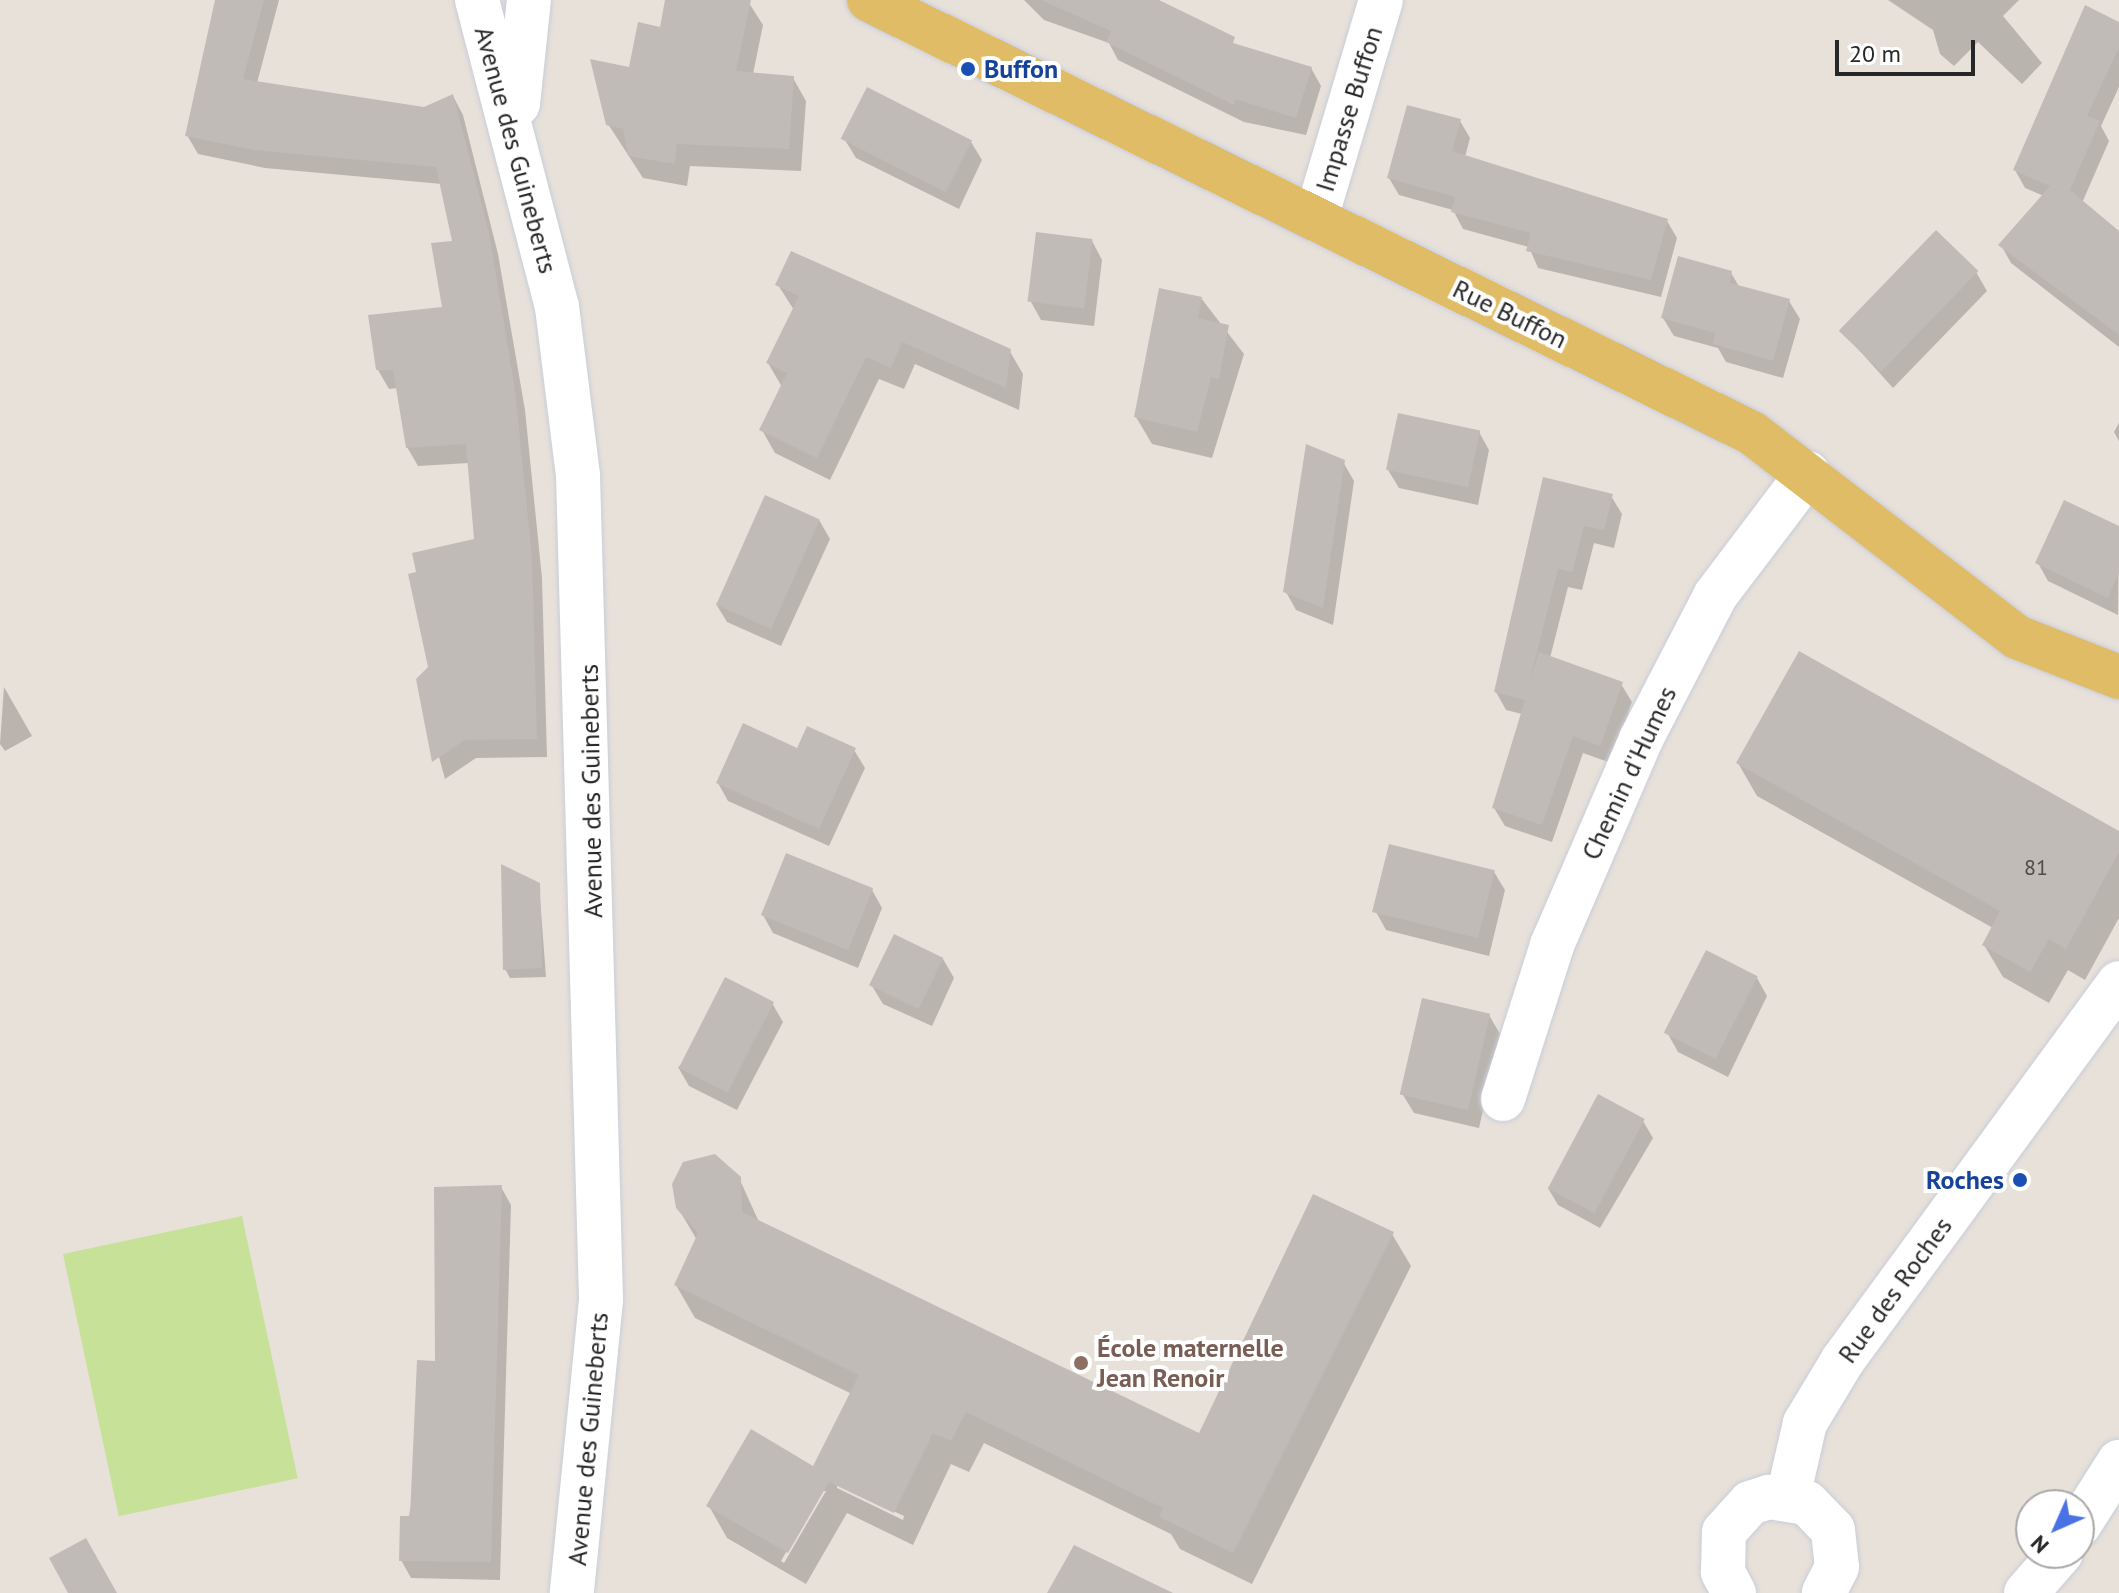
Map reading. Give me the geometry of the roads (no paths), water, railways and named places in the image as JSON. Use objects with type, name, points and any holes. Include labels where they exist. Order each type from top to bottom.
[{"type":"main road","name":"Rue Buffon","points":[[869,0],[1752,433],[1808,473],[2017,637],[2119,677]]},
{"type":"street","name":"Avenue des Guineberts","points":[[477,0],[516,135],[557,307],[578,475],[588,658],[601,1300],[572,1593]]},
{"type":"street","points":[[516,135],[529,0]]},
{"type":"street","name":"Impasse Buffon","points":[[1316,218],[1381,0]]},
{"type":"street","name":"Chemin d'Humes","points":[[1503,1099],[1552,945],[1641,739],[1715,596],[1808,473]]},
{"type":"street","name":"Rue des Roches","points":[[1788,1497],[1805,1423],[1843,1360],[2119,983]]},
{"type":"street","points":[[2095,1500],[2119,1462]]},
{"type":"street","points":[[1731,1592],[1719,1552],[1724,1532],[1750,1503],[1788,1497],[1807,1503],[1833,1530],[1837,1567],[1833,1590]]},
{"type":"street","points":[[2026,1593],[2047,1569]]},
{"type":"place","name":"Buffon","points":[[968,69]]},
{"type":"place","name":"Roches","points":[[2020,1180]]},
{"type":"place","name":"École maternelle Jean Renoir","points":[[1081,1363]]}]
